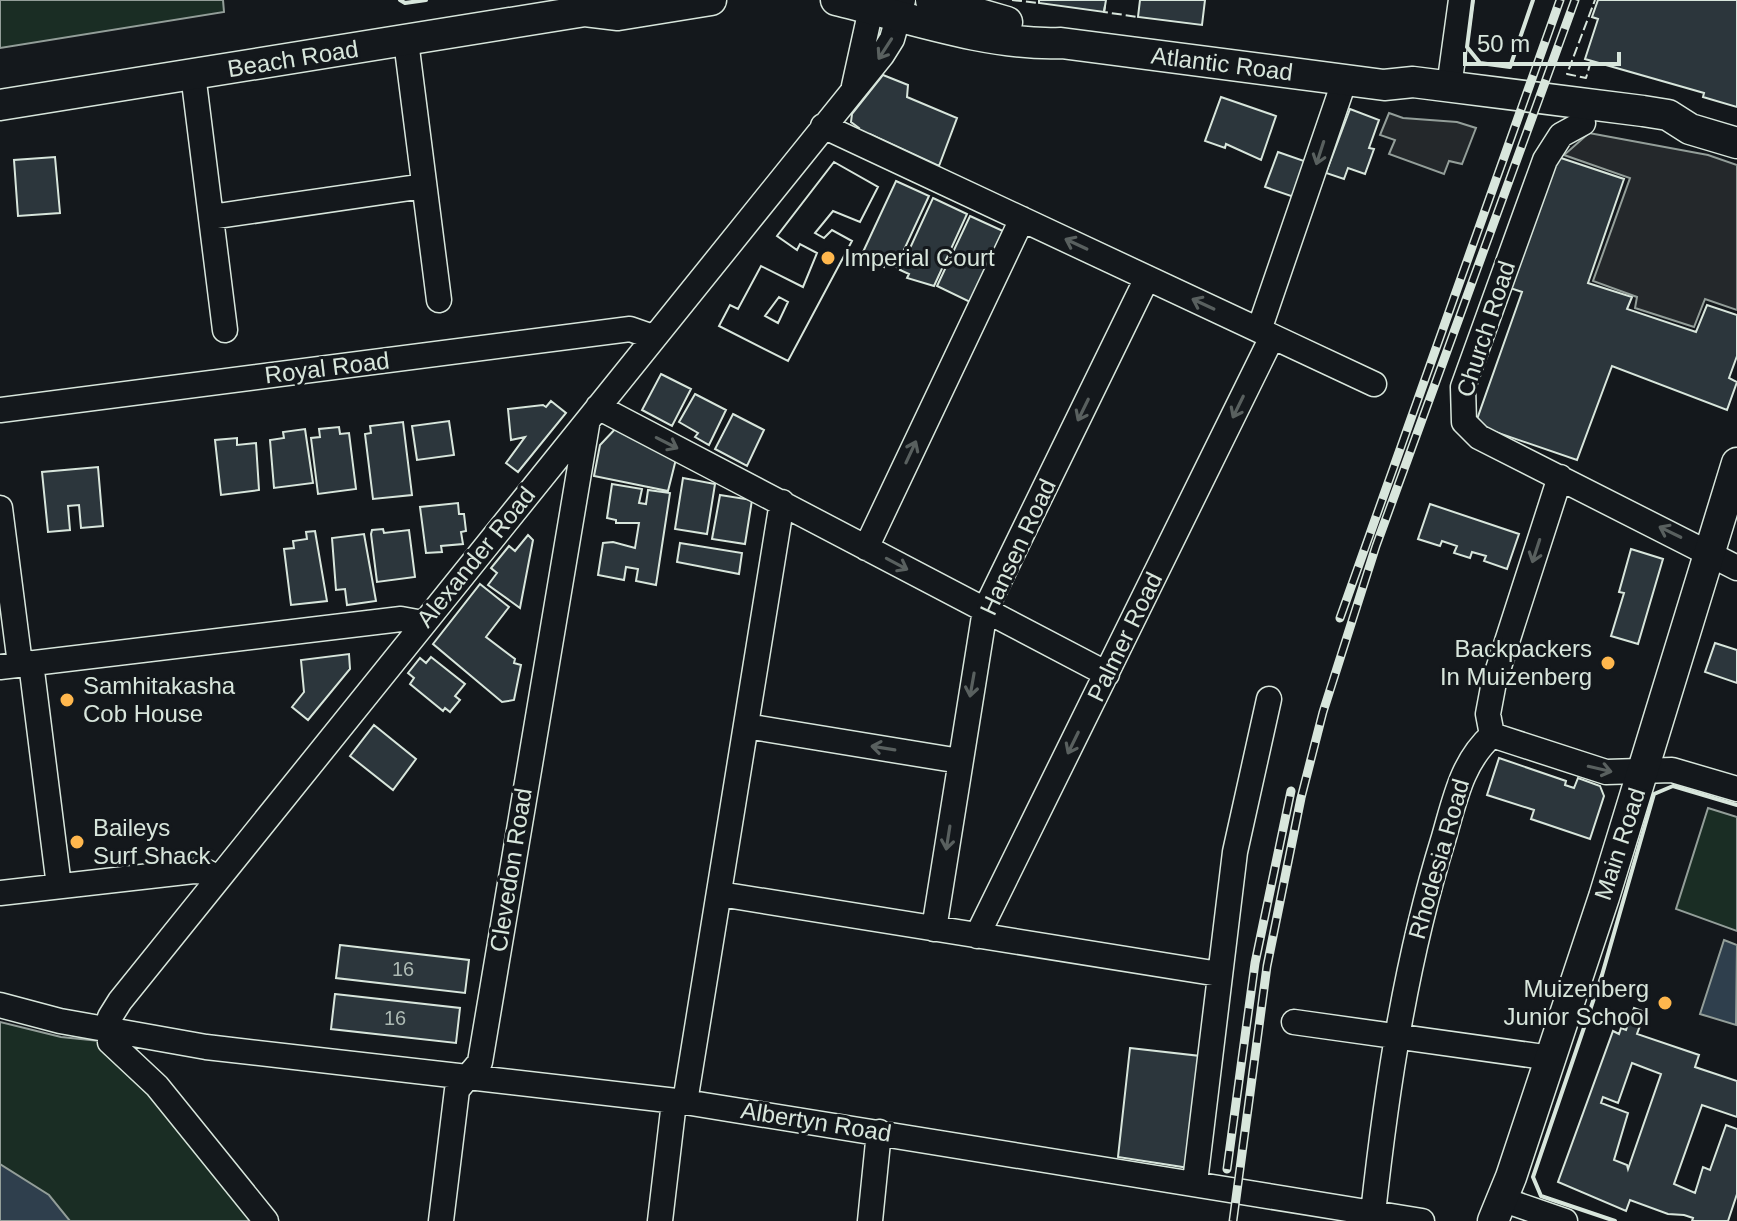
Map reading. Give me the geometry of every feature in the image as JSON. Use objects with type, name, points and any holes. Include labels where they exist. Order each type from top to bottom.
[{"type":"main road","name":"Beach Road","points":[[0,105],[406,41],[596,6],[618,15],[711,0]]},
{"type":"main road","points":[[836,0],[887,6],[956,29],[1041,44],[1061,43]]},
{"type":"main road","points":[[931,0],[1046,33],[1061,43]]},
{"type":"main road","name":"Atlantic Road","points":[[1061,43],[1345,79],[1384,85],[1416,98],[1583,123],[1664,131],[1690,129]]},
{"type":"main road","name":"Atlantic Road","points":[[1384,85],[1413,82],[1656,113],[1668,115],[1690,129],[1737,143]]},
{"type":"main road","name":"Main Road","points":[[1497,1210],[1551,1058],[1643,772],[1737,463]]},
{"type":"street","points":[[1449,87],[1461,0]]},
{"type":"street","name":"Alexander Road","points":[[102,1038],[120,1001],[892,39],[887,6]]},
{"type":"street","points":[[406,41],[439,300]]},
{"type":"street","points":[[193,74],[225,330]]},
{"type":"street","name":"Palmer Road","points":[[977,936],[1107,674],[1265,334],[1345,79]]},
{"type":"street","name":"Church Road","points":[[1583,123],[1561,135],[1545,160],[1461,397],[1464,422],[1474,433],[1737,568]]},
{"type":"street","points":[[823,126],[1374,384]]},
{"type":"street","points":[[211,217],[424,186]]},
{"type":"street","points":[[866,548],[1022,219]]},
{"type":"street","name":"Hansen Road","points":[[934,929],[985,610],[1147,278]]},
{"type":"street","name":"Royal Road","points":[[1,402],[630,329],[653,337]]},
{"type":"street","points":[[593,414],[782,502],[1107,674]]},
{"type":"street","name":"Clevedon Road","points":[[441,1221],[457,1090],[480,1062],[568,501],[593,414]]},
{"type":"street","name":"Clevedon Road","points":[[565,449],[568,501]]},
{"type":"street","points":[[541,477],[568,501]]},
{"type":"street","points":[[1560,477],[1494,682],[1489,702],[1492,735],[1594,769],[1672,770],[1737,789]]},
{"type":"street","points":[[660,1221],[720,894],[782,502]]},
{"type":"street","points":[[0,508],[17,665],[59,886]]},
{"type":"street","points":[[17,665],[401,619],[423,623]]},
{"type":"street","points":[[1195,1182],[1235,852],[1269,699]]},
{"type":"street","points":[[746,726],[960,761]]},
{"type":"street","name":"Rhodesia Road","points":[[1373,1213],[1417,922],[1464,772],[1478,748],[1492,735]]},
{"type":"street","points":[[0,893],[194,871],[219,878]]},
{"type":"street","points":[[720,894],[1219,974]]},
{"type":"street","points":[[0,1005],[102,1038],[157,1086],[266,1221]]},
{"type":"street","points":[[0,1022],[102,1038]]},
{"type":"street","points":[[1294,1022],[1397,1039],[1551,1058]]},
{"type":"street","name":"Albertyn Road","points":[[102,1038],[183,1050],[206,1047],[680,1102],[1195,1182],[1422,1221]]},
{"type":"street","points":[[870,1221],[879,1132]]},
{"type":"street","points":[[1497,1210],[1565,1221]]},
{"type":"green space","points":[[0,0],[223,0],[224,12],[0,48]]},
{"type":"green space","points":[[1708,808],[1737,817],[1737,931],[1676,909]]},
{"type":"green space","points":[[0,1022],[61,1037],[110,1042],[266,1221],[0,1221]]},
{"type":"shaded area","points":[[1389,113],[1403,118],[1457,122],[1476,128],[1462,164],[1449,161],[1444,174],[1389,154],[1395,140],[1380,135]]},
{"type":"shaded area","points":[[1589,133],[1708,155],[1737,165],[1737,310],[1705,299],[1694,327],[1635,308],[1637,297],[1593,281],[1630,178],[1564,155]]},
{"type":"water","points":[[1724,940],[1737,945],[1736,1025],[1700,1014]]},
{"type":"water","points":[[0,1164],[49,1195],[70,1221],[0,1221]]},
{"type":"building","points":[[1039,0],[1106,0],[1104,12],[1039,3]]},
{"type":"building","points":[[1140,0],[1205,0],[1202,25],[1138,17]]},
{"type":"building","points":[[1598,0],[1737,0],[1737,107],[1703,97],[1704,93],[1585,59],[1598,19],[1592,17]]},
{"type":"building","points":[[883,75],[908,85],[907,97],[957,118],[939,166],[870,134],[868,138],[857,132],[859,128],[851,122],[852,114]]},
{"type":"building","points":[[1221,97],[1276,116],[1261,160],[1226,144],[1225,148],[1205,141]]},
{"type":"building","points":[[1350,109],[1379,120],[1369,148],[1374,149],[1365,174],[1348,168],[1344,179],[1326,173]]},
{"type":"building","points":[[1278,152],[1307,162],[1294,197],[1265,187]]},
{"type":"building","points":[[55,157],[60,213],[18,216],[14,160]]},
{"type":"building","points":[[1558,157],[1624,179],[1588,283],[1632,297],[1627,309],[1696,332],[1707,305],[1737,315],[1737,356],[1729,378],[1737,382],[1727,410],[1612,366],[1577,460],[1475,425],[1522,292],[1510,288]]},
{"type":"building","name":"Imperial Court","points":[[834,162],[878,187],[860,222],[833,211],[815,233],[824,238],[832,230],[852,241],[788,361],[719,326],[730,305],[738,309],[761,266],[803,287],[817,253],[800,244],[797,250],[777,236]],"holes":[[[779,297],[788,302],[778,323],[765,316]]]},
{"type":"building","name":"Imperial Court","points":[[834,162],[878,187],[860,222],[833,211],[815,233],[824,238],[832,230],[852,241],[788,361],[719,326],[730,305],[738,309],[761,266],[803,287],[817,253],[800,244],[797,250],[777,236]]},
{"type":"building","points":[[896,181],[929,196],[896,267],[886,263],[884,267],[863,252]]},
{"type":"building","points":[[933,198],[967,214],[934,286],[907,278],[909,274],[900,270]]},
{"type":"building","points":[[970,216],[1003,231],[970,302],[937,286]]},
{"type":"building","points":[[779,297],[788,302],[778,323],[765,316]]},
{"type":"building","points":[[661,374],[691,389],[672,426],[642,410]]},
{"type":"building","points":[[695,394],[726,410],[709,445],[695,437],[698,433],[679,422]]},
{"type":"building","points":[[551,401],[566,413],[518,472],[506,463],[525,437],[511,440],[508,409],[546,407]]},
{"type":"building","points":[[733,414],[764,430],[747,466],[715,449]]},
{"type":"building","points":[[449,421],[454,455],[417,460],[412,426]]},
{"type":"building","points":[[403,422],[412,495],[373,499],[365,434],[371,433],[370,426]]},
{"type":"building","points":[[339,427],[340,434],[349,433],[356,489],[318,494],[311,438],[320,437],[319,429]]},
{"type":"building","points":[[617,427],[676,459],[668,491],[594,476],[600,445]]},
{"type":"building","points":[[305,429],[313,483],[274,488],[270,440],[284,438],[283,432]]},
{"type":"building","points":[[237,438],[237,445],[256,443],[259,490],[221,495],[215,440]]},
{"type":"building","points":[[98,467],[103,526],[81,528],[79,505],[68,506],[70,530],[48,532],[42,472]]},
{"type":"building","points":[[683,478],[715,484],[707,534],[675,529]]},
{"type":"building","points":[[612,484],[642,489],[639,503],[646,504],[648,490],[670,493],[656,585],[636,581],[638,569],[626,567],[624,580],[598,575],[603,543],[613,542],[635,548],[639,523],[616,523],[616,520],[607,518]]},
{"type":"building","points":[[720,495],[752,500],[745,544],[712,539]]},
{"type":"building","points":[[458,503],[459,514],[464,514],[466,531],[461,532],[463,544],[441,546],[442,552],[426,553],[420,507]]},
{"type":"building","points":[[1430,504],[1519,534],[1507,569],[1484,561],[1486,556],[1472,552],[1470,558],[1454,553],[1457,546],[1442,541],[1440,546],[1418,539]]},
{"type":"building","points":[[383,529],[384,533],[409,530],[415,577],[377,582],[371,534],[372,530]]},
{"type":"building","points":[[315,531],[327,601],[291,605],[284,549],[294,548],[293,541],[307,539],[306,532]]},
{"type":"building","points":[[364,534],[376,601],[347,605],[345,589],[336,590],[332,538]]},
{"type":"building","points":[[528,535],[533,540],[520,608],[488,585],[497,573],[491,568],[509,546],[515,551]]},
{"type":"building","points":[[680,543],[742,553],[739,574],[677,562]]},
{"type":"building","points":[[1631,549],[1663,559],[1638,644],[1611,636],[1624,593],[1619,592]]},
{"type":"building","points":[[480,584],[509,607],[486,637],[515,659],[514,663],[521,665],[514,700],[502,702],[433,644]]},
{"type":"building","points":[[1715,643],[1737,650],[1737,683],[1705,672]]},
{"type":"building","points":[[349,654],[350,669],[308,720],[292,707],[304,692],[301,660]]},
{"type":"building","points":[[431,657],[465,684],[455,696],[460,700],[450,712],[445,708],[443,711],[410,684],[414,678],[408,673],[420,658],[426,663]]},
{"type":"building","points":[[374,725],[416,759],[393,790],[350,756]]},
{"type":"building","points":[[1499,758],[1566,781],[1565,785],[1574,788],[1578,778],[1600,786],[1604,796],[1590,839],[1531,819],[1534,810],[1487,795]]},
{"type":"building","points":[[340,945],[469,960],[465,993],[336,978]]},
{"type":"building","points":[[335,994],[460,1008],[456,1043],[331,1029]]},
{"type":"building","points":[[1634,1008],[1645,1012],[1637,1034],[1699,1055],[1695,1067],[1737,1081],[1737,1117],[1702,1105],[1674,1184],[1695,1193],[1703,1167],[1710,1170],[1726,1125],[1737,1129],[1737,1194],[1728,1221],[1692,1221],[1693,1218],[1668,1214],[1630,1200],[1626,1211],[1558,1182],[1613,1031],[1619,1034],[1621,1028],[1626,1030]],"holes":[[[1632,1063],[1661,1074],[1628,1169],[1627,1165],[1614,1160],[1628,1113],[1601,1103],[1603,1097],[1618,1103]]]},
{"type":"building","points":[[1130,1048],[1200,1056],[1189,1168],[1118,1157]]},
{"type":"railway","points":[[1340,618],[1560,0]]},
{"type":"railway","points":[[1233,1221],[1267,966],[1301,798],[1323,712],[1376,546],[1575,0]]},
{"type":"railway","points":[[1227,1169],[1255,963],[1291,791]]},
{"type":"fence","points":[[1012,0],[1039,3]]},
{"type":"fence","points":[[1591,61],[1586,78],[1567,74],[1595,0]]},
{"type":"fence","points":[[1105,6],[1104,12],[1138,17]]},
{"type":"wall","points":[[400,0],[405,3],[426,0]]},
{"type":"wall","points":[[1473,0],[1467,47],[1480,63],[1510,67],[1533,0]]},
{"type":"wall","points":[[1615,1221],[1541,1196],[1533,1177],[1602,975],[1654,794],[1673,786],[1737,805]]},
{"type":"place","name":"Imperial Court","points":[[828,258]]},
{"type":"place","name":"Backpackers In Muizenberg","points":[[1608,663]]},
{"type":"place","name":"Samhitakasha Cob House","points":[[67,700]]},
{"type":"place","name":"Baileys Surf Shack","points":[[77,842]]},
{"type":"place","name":"Muizenberg Junior School","points":[[1665,1003]]}]
